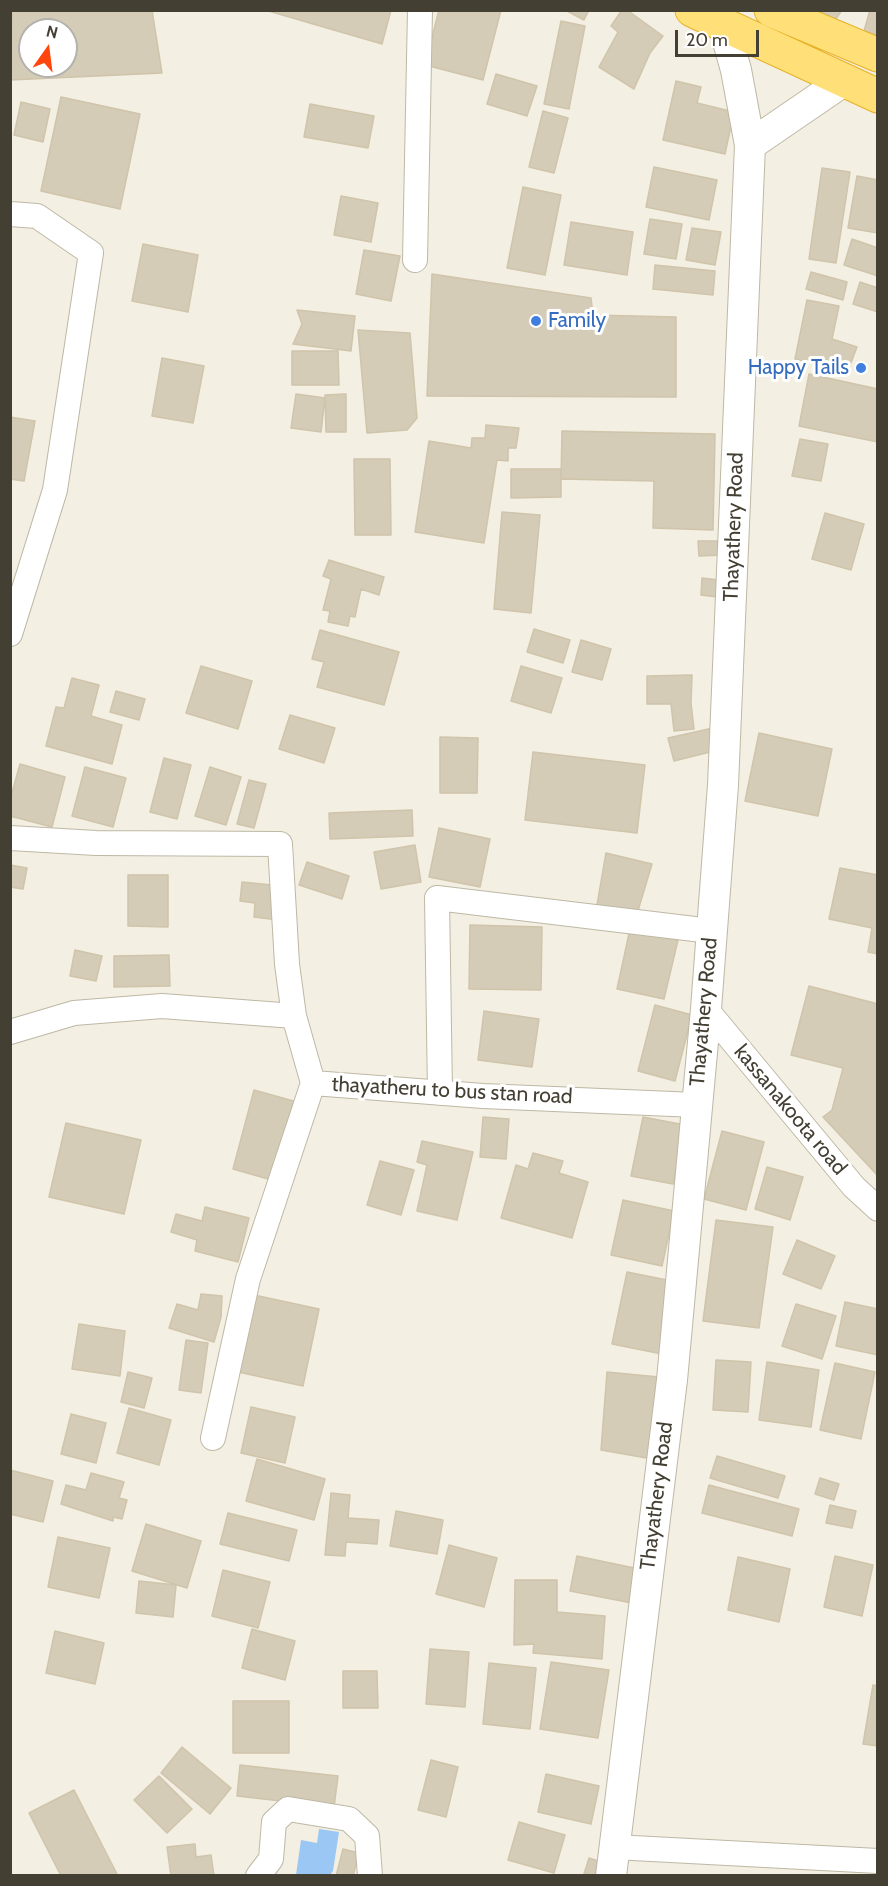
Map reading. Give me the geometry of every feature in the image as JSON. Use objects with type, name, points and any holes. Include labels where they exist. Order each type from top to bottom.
[{"type":"highway","points":[[692,10],[723,27],[842,82],[878,96]]},
{"type":"highway","points":[[771,10],[870,53],[842,82]]},
{"type":"street","points":[[415,260],[420,10]]},
{"type":"street","name":"Thayathery Road","points":[[612,1861],[672,1380],[706,1009],[723,784],[750,145],[736,70],[723,27]]},
{"type":"street","points":[[750,145],[842,82]]},
{"type":"street","points":[[10,214],[37,216],[91,253],[55,490],[10,634]]},
{"type":"street","name":"thayatheru to bus stan road","points":[[10,838],[96,843],[280,844],[287,964],[294,1016],[313,1083],[440,1093],[696,1105]]},
{"type":"street","points":[[440,1093],[437,898],[711,931]]},
{"type":"street","points":[[10,1032],[74,1013],[162,1006],[294,1016]]},
{"type":"street","name":"kassanakoota road","points":[[706,1009],[854,1187],[878,1209]]},
{"type":"street","points":[[213,1438],[248,1279],[313,1083]]},
{"type":"street","points":[[258,1875],[271,1859],[274,1822],[288,1809],[349,1819],[367,1836],[370,1875]]},
{"type":"street","points":[[612,1861],[878,1861]]},
{"type":"water","points":[[319,1829],[339,1832],[333,1871],[330,1875],[296,1875],[301,1840],[317,1843]]},
{"type":"building","points":[[12,10],[152,10],[162,73],[78,77],[78,18],[18,18],[18,78],[53,78],[10,80]]},
{"type":"building","points":[[265,10],[391,10],[382,44]]},
{"type":"building","points":[[439,10],[501,10],[483,80],[425,65]]},
{"type":"building","points":[[565,10],[589,10],[584,20]]},
{"type":"building","points":[[622,10],[627,10],[663,36],[650,53],[634,89],[599,67],[618,32],[611,26]]},
{"type":"building","points":[[817,10],[842,10],[834,22]]},
{"type":"building","points":[[870,10],[878,10],[878,35],[864,31]]},
{"type":"building","points":[[561,21],[585,26],[569,109],[544,104]]},
{"type":"building","points":[[496,74],[537,86],[527,116],[487,104]]},
{"type":"building","points":[[676,81],[701,87],[697,103],[734,112],[725,154],[663,140]]},
{"type":"building","points":[[61,97],[140,114],[120,209],[41,191]]},
{"type":"building","points":[[21,102],[50,109],[43,142],[14,135]]},
{"type":"building","points":[[310,104],[374,116],[368,148],[304,137]]},
{"type":"building","points":[[543,111],[568,118],[554,173],[529,167]]},
{"type":"building","points":[[654,167],[717,180],[709,220],[646,207]]},
{"type":"building","points":[[822,168],[850,172],[836,263],[809,259]]},
{"type":"building","points":[[857,176],[878,180],[878,233],[848,228]]},
{"type":"building","points":[[523,187],[561,195],[545,275],[507,268]]},
{"type":"building","points":[[341,196],[378,203],[371,242],[334,235]]},
{"type":"building","points":[[650,219],[682,224],[676,259],[644,254]]},
{"type":"building","points":[[571,222],[633,232],[627,275],[564,265]]},
{"type":"building","points":[[692,228],[721,232],[715,265],[686,260]]},
{"type":"building","points":[[852,239],[878,248],[878,276],[844,265]]},
{"type":"building","points":[[143,244],[198,255],[188,312],[132,301]]},
{"type":"building","points":[[364,250],[400,256],[391,301],[356,294]]},
{"type":"building","points":[[655,265],[715,271],[713,295],[653,289]]},
{"type":"building","points":[[811,272],[847,282],[843,300],[806,289]]},
{"type":"building","points":[[432,274],[591,298],[593,315],[676,317],[676,397],[427,396]]},
{"type":"building","points":[[860,282],[878,288],[878,312],[853,304]]},
{"type":"building","points":[[807,300],[839,306],[832,339],[857,347],[847,373],[795,359]]},
{"type":"building","points":[[297,310],[355,316],[351,351],[293,344],[302,324]]},
{"type":"building","points":[[358,330],[410,333],[417,418],[407,430],[367,433]]},
{"type":"building","points":[[292,351],[338,351],[339,385],[292,385]]},
{"type":"building","points":[[162,358],[204,366],[193,423],[152,416]]},
{"type":"building","points":[[809,374],[878,389],[878,442],[799,426]]},
{"type":"building","points":[[296,394],[325,398],[321,432],[291,428]]},
{"type":"building","points":[[346,394],[346,432],[326,432],[325,395]]},
{"type":"building","points":[[10,417],[35,421],[24,481],[10,479]]},
{"type":"building","points":[[486,425],[519,428],[516,448],[508,448],[508,461],[497,460],[484,543],[415,532],[429,441],[471,448],[472,438],[485,438]]},
{"type":"building","points":[[562,431],[715,434],[713,530],[653,528],[654,481],[561,479]]},
{"type":"building","points":[[800,439],[828,444],[821,481],[792,476]]},
{"type":"building","points":[[354,459],[390,459],[391,535],[355,535]]},
{"type":"building","points":[[511,469],[561,469],[561,497],[511,498]]},
{"type":"building","points":[[502,512],[540,515],[531,613],[494,609]]},
{"type":"building","points":[[825,513],[864,524],[851,570],[812,559]]},
{"type":"building","points":[[698,541],[723,541],[724,555],[699,556]]},
{"type":"building","points":[[329,560],[384,577],[379,595],[361,589],[355,617],[350,616],[348,626],[328,622],[330,611],[323,610],[331,579],[323,576]]},
{"type":"building","points":[[702,578],[719,580],[717,597],[701,595]]},
{"type":"building","points":[[534,629],[570,640],[563,663],[527,652]]},
{"type":"building","points":[[320,630],[399,652],[384,705],[317,687],[324,662],[312,659]]},
{"type":"building","points":[[581,640],[611,649],[602,680],[572,672]]},
{"type":"building","points":[[201,666],[252,681],[238,729],[186,713]]},
{"type":"building","points":[[521,666],[562,678],[551,713],[511,701]]},
{"type":"building","points":[[692,675],[691,703],[694,729],[674,731],[671,704],[647,704],[647,676]]},
{"type":"building","points":[[72,678],[99,685],[91,716],[122,725],[112,764],[46,746],[56,707],[64,708]]},
{"type":"building","points":[[116,691],[145,699],[139,720],[110,712]]},
{"type":"building","points":[[290,715],[335,728],[324,763],[279,749]]},
{"type":"building","points":[[713,728],[718,750],[674,761],[668,738]]},
{"type":"building","points":[[759,733],[832,749],[818,816],[745,801]]},
{"type":"building","points":[[440,737],[478,738],[477,793],[440,793]]},
{"type":"building","points":[[533,752],[645,765],[637,833],[525,820]]},
{"type":"building","points":[[164,758],[191,765],[177,819],[150,812]]},
{"type":"building","points":[[20,764],[65,777],[52,827],[10,816],[10,800]]},
{"type":"building","points":[[85,767],[126,778],[113,827],[72,816]]},
{"type":"building","points":[[210,767],[241,777],[226,825],[195,816]]},
{"type":"building","points":[[249,780],[266,784],[254,828],[237,824]]},
{"type":"building","points":[[412,810],[413,836],[330,839],[329,813]]},
{"type":"building","points":[[439,828],[490,839],[480,887],[429,877]]},
{"type":"building","points":[[415,845],[421,882],[381,889],[374,852]]},
{"type":"building","points":[[606,853],[652,864],[637,914],[597,905]]},
{"type":"building","points":[[307,862],[349,876],[342,899],[299,885]]},
{"type":"building","points":[[10,865],[27,868],[23,889],[10,887]]},
{"type":"building","points":[[840,868],[878,875],[878,954],[868,952],[872,928],[829,919]]},
{"type":"building","points":[[128,875],[168,875],[168,927],[128,926]]},
{"type":"building","points":[[242,882],[282,886],[278,920],[254,917],[255,903],[240,901]]},
{"type":"building","points":[[470,925],[542,927],[541,990],[469,989]]},
{"type":"building","points":[[630,929],[678,940],[664,999],[617,989]]},
{"type":"building","points":[[75,950],[102,956],[96,981],[70,976]]},
{"type":"building","points":[[169,955],[170,986],[114,987],[114,956]]},
{"type":"building","points":[[809,986],[878,1004],[878,1176],[823,1117],[832,1110],[843,1068],[791,1055]]},
{"type":"building","points":[[655,1005],[692,1015],[675,1081],[638,1071]]},
{"type":"building","points":[[484,1011],[539,1019],[532,1067],[478,1060]]},
{"type":"building","points":[[254,1090],[297,1102],[275,1181],[233,1169]]},
{"type":"building","points":[[483,1117],[509,1119],[506,1159],[480,1157]]},
{"type":"building","points":[[643,1117],[685,1125],[673,1184],[631,1176]]},
{"type":"building","points":[[66,1123],[141,1140],[124,1214],[49,1197]]},
{"type":"building","points":[[722,1131],[764,1142],[746,1210],[704,1199]]},
{"type":"building","points":[[422,1141],[473,1152],[457,1220],[417,1211],[427,1165],[417,1162]]},
{"type":"building","points":[[533,1153],[563,1161],[559,1173],[588,1182],[572,1238],[501,1218],[516,1165],[528,1169]]},
{"type":"building","points":[[380,1161],[414,1170],[401,1215],[367,1205]]},
{"type":"building","points":[[767,1167],[803,1177],[790,1220],[755,1209]]},
{"type":"building","points":[[623,1200],[674,1211],[662,1266],[611,1255]]},
{"type":"building","points":[[205,1207],[249,1218],[238,1262],[195,1251],[197,1240],[171,1232],[176,1214],[202,1221]]},
{"type":"building","points":[[716,1220],[773,1227],[759,1328],[703,1321]]},
{"type":"building","points":[[797,1240],[835,1256],[821,1289],[783,1274]]},
{"type":"building","points":[[627,1272],[677,1282],[662,1354],[612,1344]]},
{"type":"building","points":[[201,1294],[222,1296],[221,1317],[214,1342],[169,1328],[177,1304],[198,1310]]},
{"type":"building","points":[[254,1295],[319,1309],[303,1386],[238,1372]]},
{"type":"building","points":[[845,1302],[878,1309],[878,1355],[836,1346]]},
{"type":"building","points":[[796,1304],[836,1316],[822,1359],[782,1346]]},
{"type":"building","points":[[79,1324],[125,1331],[120,1376],[72,1369]]},
{"type":"building","points":[[186,1340],[208,1343],[201,1393],[179,1390]]},
{"type":"building","points":[[716,1360],[751,1362],[748,1412],[713,1410]]},
{"type":"building","points":[[767,1362],[819,1370],[811,1427],[759,1420]]},
{"type":"building","points":[[835,1363],[875,1372],[861,1439],[820,1430]]},
{"type":"building","points":[[128,1372],[152,1378],[144,1408],[121,1402]]},
{"type":"building","points":[[607,1372],[669,1378],[658,1460],[601,1450]]},
{"type":"building","points":[[251,1407],[295,1417],[285,1463],[241,1453]]},
{"type":"building","points":[[129,1408],[171,1420],[159,1465],[117,1453]]},
{"type":"building","points":[[71,1414],[106,1423],[96,1463],[61,1454]]},
{"type":"building","points":[[717,1456],[785,1476],[778,1498],[710,1478]]},
{"type":"building","points":[[257,1459],[325,1479],[314,1520],[246,1501]]},
{"type":"building","points":[[10,1470],[53,1481],[43,1522],[10,1514]]},
{"type":"building","points":[[91,1473],[124,1482],[119,1498],[127,1500],[122,1519],[113,1517],[113,1521],[61,1504],[66,1485],[86,1490]]},
{"type":"building","points":[[820,1478],[839,1484],[834,1500],[815,1494]]},
{"type":"building","points":[[709,1485],[799,1509],[792,1536],[702,1513]]},
{"type":"building","points":[[331,1493],[350,1495],[348,1518],[379,1520],[377,1544],[346,1542],[345,1556],[325,1555]]},
{"type":"building","points":[[830,1505],[856,1511],[852,1528],[826,1523]]},
{"type":"building","points":[[396,1511],[443,1520],[437,1554],[390,1546]]},
{"type":"building","points":[[228,1513],[297,1530],[289,1561],[220,1544]]},
{"type":"building","points":[[146,1524],[201,1541],[187,1588],[132,1571]]},
{"type":"building","points":[[58,1537],[110,1548],[99,1598],[48,1587]]},
{"type":"building","points":[[449,1545],[497,1558],[484,1607],[436,1594]]},
{"type":"building","points":[[577,1556],[639,1569],[632,1603],[570,1591]]},
{"type":"building","points":[[835,1556],[873,1565],[862,1616],[824,1607]]},
{"type":"building","points":[[738,1557],[790,1569],[779,1622],[728,1610]]},
{"type":"building","points":[[223,1570],[270,1582],[258,1628],[212,1616]]},
{"type":"building","points":[[515,1580],[557,1580],[557,1612],[605,1616],[602,1659],[533,1653],[534,1644],[514,1645]]},
{"type":"building","points":[[139,1581],[176,1585],[173,1617],[136,1613]]},
{"type":"building","points":[[252,1629],[295,1641],[285,1680],[242,1668]]},
{"type":"building","points":[[55,1631],[104,1643],[95,1684],[46,1673]]},
{"type":"building","points":[[430,1649],[469,1652],[465,1707],[426,1704]]},
{"type":"building","points":[[551,1662],[609,1670],[598,1738],[540,1729]]},
{"type":"building","points":[[489,1663],[536,1668],[530,1729],[483,1724]]},
{"type":"building","points":[[343,1671],[377,1671],[378,1708],[343,1708]]},
{"type":"building","points":[[873,1685],[878,1686],[878,1746],[863,1744]]},
{"type":"building","points":[[233,1701],[289,1701],[289,1753],[233,1753]]},
{"type":"building","points":[[182,1747],[231,1788],[210,1814],[161,1773]]},
{"type":"building","points":[[431,1760],[458,1767],[446,1817],[418,1810]]},
{"type":"building","points":[[240,1765],[338,1776],[334,1807],[237,1796]]},
{"type":"building","points":[[546,1774],[599,1786],[591,1824],[538,1812]]},
{"type":"building","points":[[159,1776],[192,1809],[167,1833],[134,1800]]},
{"type":"building","points":[[74,1790],[118,1876],[61,1876],[29,1813]]},
{"type":"building","points":[[519,1822],[565,1835],[554,1873],[508,1860]]},
{"type":"building","points":[[195,1844],[196,1857],[211,1855],[214,1876],[171,1876],[167,1847]]},
{"type":"building","points":[[343,1849],[359,1853],[353,1876],[336,1876]]},
{"type":"building","points":[[589,1858],[607,1864],[603,1876],[584,1874]]},
{"type":"place","name":"Family","points":[[536,321]]},
{"type":"place","name":"Happy Tails","points":[[861,368]]}]
